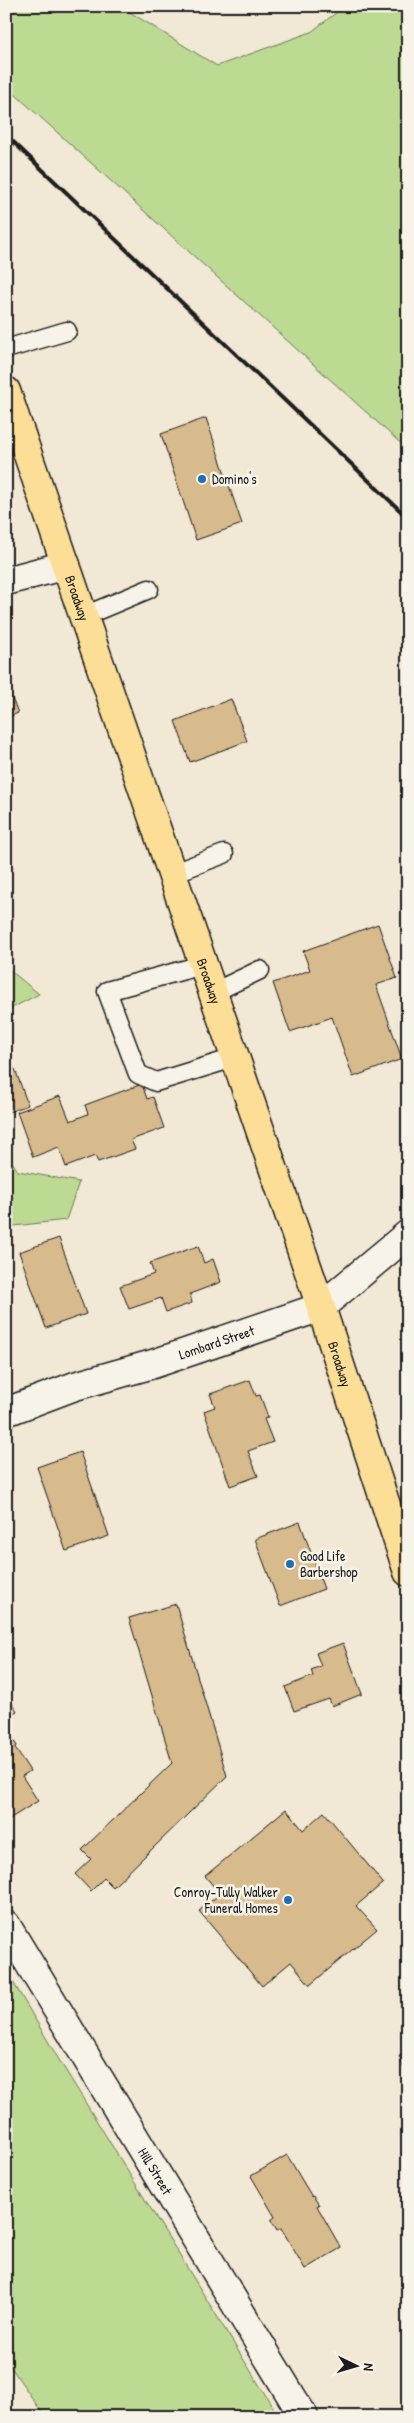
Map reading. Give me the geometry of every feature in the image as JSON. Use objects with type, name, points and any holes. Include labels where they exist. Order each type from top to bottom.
[{"type":"main road","name":"Broadway","points":[[6,391],[321,1307],[408,1572]]},
{"type":"street","points":[[6,581],[66,565]]},
{"type":"street","name":"Lombard Street","points":[[6,1412],[75,1386],[153,1364],[321,1307],[408,1234]]},
{"type":"street","name":"Hill Street","points":[[6,1924],[304,2417]]},
{"type":"lane","points":[[6,349],[67,331]]},
{"type":"lane","points":[[84,616],[149,589]]},
{"type":"lane","points":[[171,874],[224,854]]},
{"type":"lane","points":[[202,964],[107,991],[138,1074],[156,1082],[234,1058]]},
{"type":"lane","points":[[212,993],[260,970]]},
{"type":"green space","points":[[6,6],[120,6],[217,66],[311,32],[345,6],[408,6],[408,450],[6,86]]},
{"type":"green space","points":[[6,967],[39,994],[6,1011]]},
{"type":"green space","points":[[6,1153],[18,1171],[79,1182],[66,1220],[14,1226],[6,1232]]},
{"type":"green space","points":[[6,1970],[279,2417],[45,2417],[6,2360]]},
{"type":"building","name":"Domino's","points":[[206,418],[242,524],[196,540],[161,434]]},
{"type":"building","points":[[6,684],[18,713],[6,718]]},
{"type":"building","points":[[231,699],[247,741],[190,762],[175,721]]},
{"type":"building","points":[[378,924],[397,978],[376,985],[402,1059],[353,1077],[332,1017],[290,1032],[273,983],[310,970],[303,951]]},
{"type":"building","points":[[15,1069],[28,1105],[6,1113],[6,1072]]},
{"type":"building","points":[[142,1084],[147,1099],[153,1097],[164,1128],[131,1140],[135,1149],[98,1162],[95,1156],[66,1167],[59,1147],[33,1157],[17,1112],[60,1096],[70,1121],[88,1114],[85,1105]]},
{"type":"building","points":[[59,1238],[86,1314],[46,1328],[19,1252]]},
{"type":"building","points":[[198,1246],[204,1263],[213,1259],[221,1282],[190,1294],[192,1303],[166,1312],[161,1298],[129,1309],[120,1286],[154,1274],[150,1263]]},
{"type":"building","points":[[250,1380],[256,1396],[260,1395],[268,1417],[264,1419],[273,1442],[248,1451],[258,1476],[230,1486],[204,1411],[215,1407],[210,1394]]},
{"type":"building","points":[[80,1452],[109,1536],[66,1551],[37,1467]]},
{"type":"building","name":"Good Life Barbershop","points":[[300,1522],[324,1589],[280,1606],[255,1539]]},
{"type":"building","points":[[176,1604],[227,1776],[113,1887],[104,1878],[91,1891],[75,1874],[91,1859],[82,1850],[172,1763],[129,1618]]},
{"type":"building","points":[[343,1643],[362,1694],[332,1706],[329,1699],[294,1711],[285,1687],[313,1676],[311,1670],[321,1666],[316,1653]]},
{"type":"building","points":[[6,1694],[17,1711],[6,1717]]},
{"type":"building","points":[[6,1729],[17,1746],[15,1748],[30,1771],[22,1776],[38,1801],[6,1821]]},
{"type":"building","name":"Conroy-Tully Walker Funeral Homes","points":[[286,1809],[303,1830],[324,1812],[383,1883],[356,1906],[377,1929],[310,1985],[291,1962],[262,1986],[199,1911],[220,1894],[205,1876]]},
{"type":"building","points":[[408,2053],[408,2080],[399,2056]]},
{"type":"building","points":[[287,2155],[312,2197],[319,2205],[317,2206],[341,2248],[305,2269],[281,2228],[277,2230],[271,2220],[275,2217],[251,2176]]},
{"type":"railway","points":[[6,135],[408,518]]},
{"type":"place","name":"Domino's","points":[[202,479]]},
{"type":"place","name":"Good Life Barbershop","points":[[290,1564]]},
{"type":"place","name":"Conroy-Tully Walker Funeral Homes","points":[[288,1900]]}]
